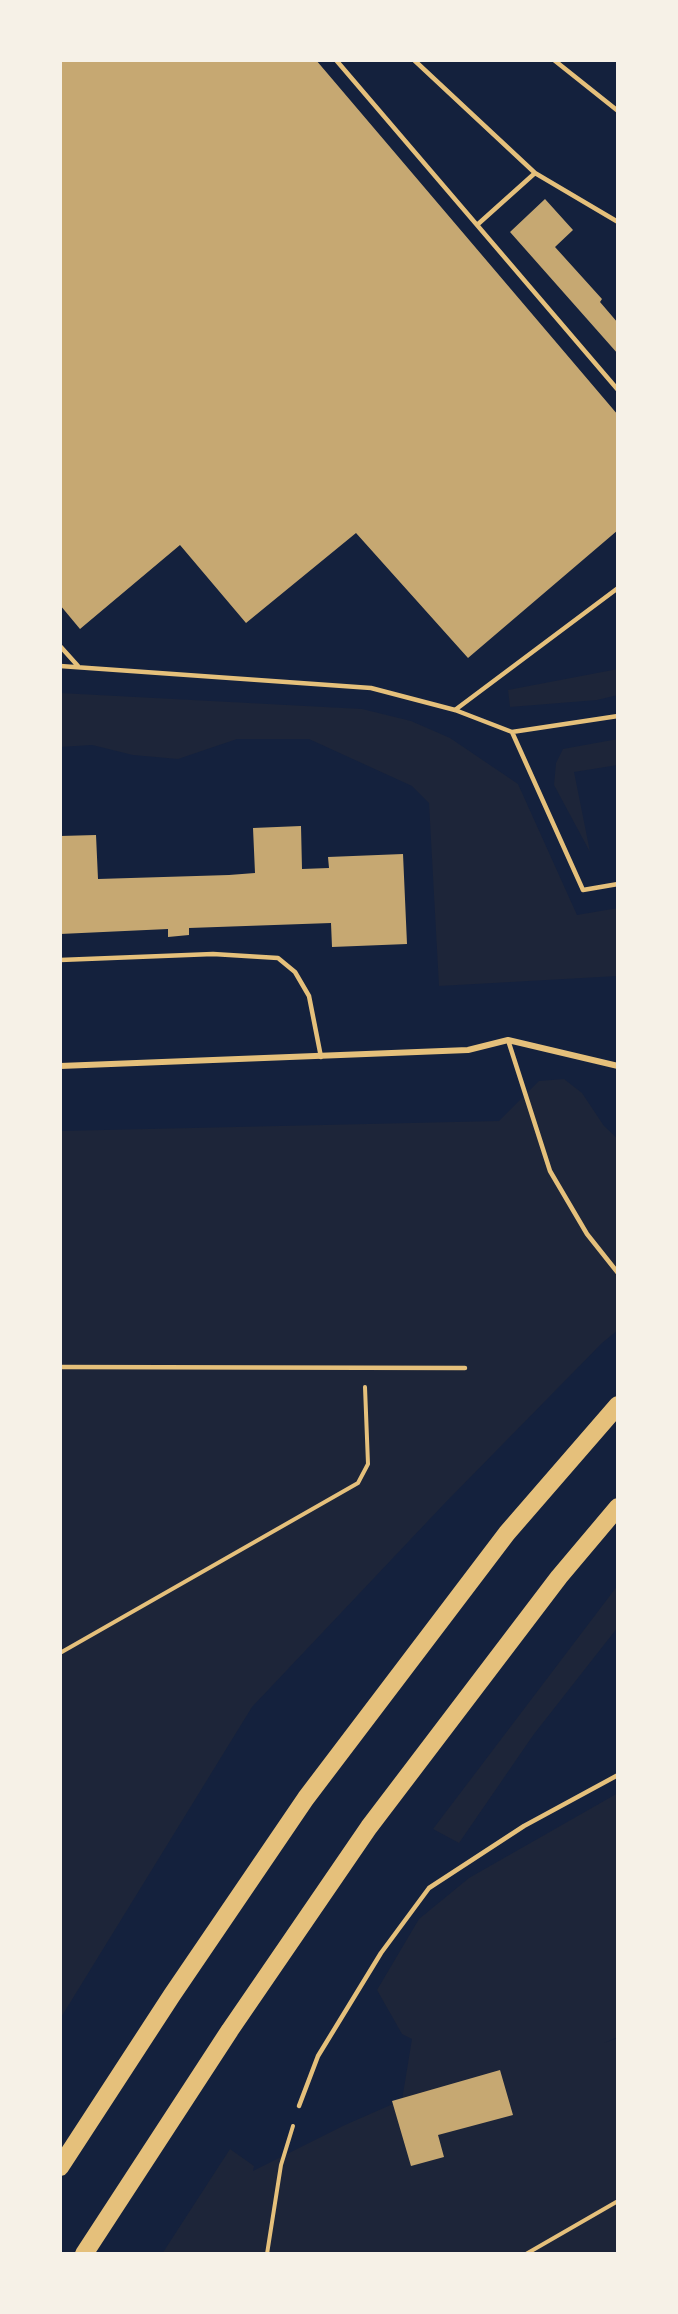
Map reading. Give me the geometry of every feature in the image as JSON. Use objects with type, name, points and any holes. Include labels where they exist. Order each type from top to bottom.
[{"type":"highway","points":[[60,2167],[172,1995],[306,1798],[507,1533],[618,1405]]},
{"type":"highway","points":[[84,2254],[231,2030],[369,1827],[559,1577],[618,1507]]},
{"type":"street","points":[[60,1066],[468,1050],[508,1040],[618,1066]]},
{"type":"lane","points":[[336,60],[618,390]]},
{"type":"lane","points":[[414,60],[535,172],[618,222]]},
{"type":"lane","points":[[554,60],[618,111]]},
{"type":"lane","points":[[477,225],[535,172]]},
{"type":"lane","points":[[455,710],[618,588]]},
{"type":"lane","points":[[60,646],[78,667]]},
{"type":"lane","points":[[60,666],[371,688],[455,710],[512,732],[618,716]]},
{"type":"lane","points":[[512,732],[583,890],[618,884]]},
{"type":"lane","points":[[60,960],[213,954],[278,958],[295,972],[309,996],[321,1057]]},
{"type":"lane","points":[[508,1040],[550,1171],[587,1234],[618,1273]]},
{"type":"lane","points":[[60,1367],[465,1368]]},
{"type":"lane","points":[[299,2106],[318,2056],[381,1953],[429,1888],[524,1826],[618,1774]]},
{"type":"path","points":[[60,1653],[358,1483],[368,1464],[364,1369]]},
{"type":"path","points":[[267,2254],[281,2165],[299,2106]]},
{"type":"path","points":[[526,2254],[618,2201]]},
{"type":"shaded area","points":[[618,669],[618,695],[597,700],[510,707],[508,690]]},
{"type":"shaded area","points":[[60,693],[362,709],[411,721],[450,738],[518,784],[577,915],[618,908],[618,976],[439,986],[429,803],[412,786],[309,739],[237,739],[178,759],[133,755],[92,745],[60,747]]},
{"type":"shaded area","points":[[618,739],[618,765],[574,772],[590,852],[554,785],[556,763],[563,749]]},
{"type":"shaded area","points":[[564,1079],[582,1093],[604,1126],[618,1139],[618,1330],[602,1343],[444,1504],[252,1707],[60,2019],[60,1131],[499,1121],[539,1081]]},
{"type":"shaded area","points":[[618,1585],[618,1627],[534,1734],[459,1843],[433,1829]]},
{"type":"shaded area","points":[[618,1793],[618,2037],[604,2043],[618,2038],[618,2254],[162,2254],[230,2149],[254,2166],[253,2171],[345,2125],[402,2100],[412,2039],[402,2034],[377,1990],[419,1919],[469,1878]]},
{"type":"building","points":[[60,60],[316,60],[618,415],[618,530],[468,658],[356,533],[246,623],[180,545],[80,629],[60,605]]},
{"type":"building","points":[[545,199],[573,230],[555,247],[602,299],[600,302],[618,323],[618,354],[510,232]]},
{"type":"building","points":[[301,826],[302,869],[329,868],[328,857],[403,854],[407,944],[332,947],[331,923],[189,928],[189,935],[168,937],[168,929],[60,934],[60,836],[96,835],[98,879],[229,875],[255,873],[253,828]]},
{"type":"building","points":[[500,2070],[513,2115],[438,2135],[444,2157],[411,2166],[392,2101]]}]
